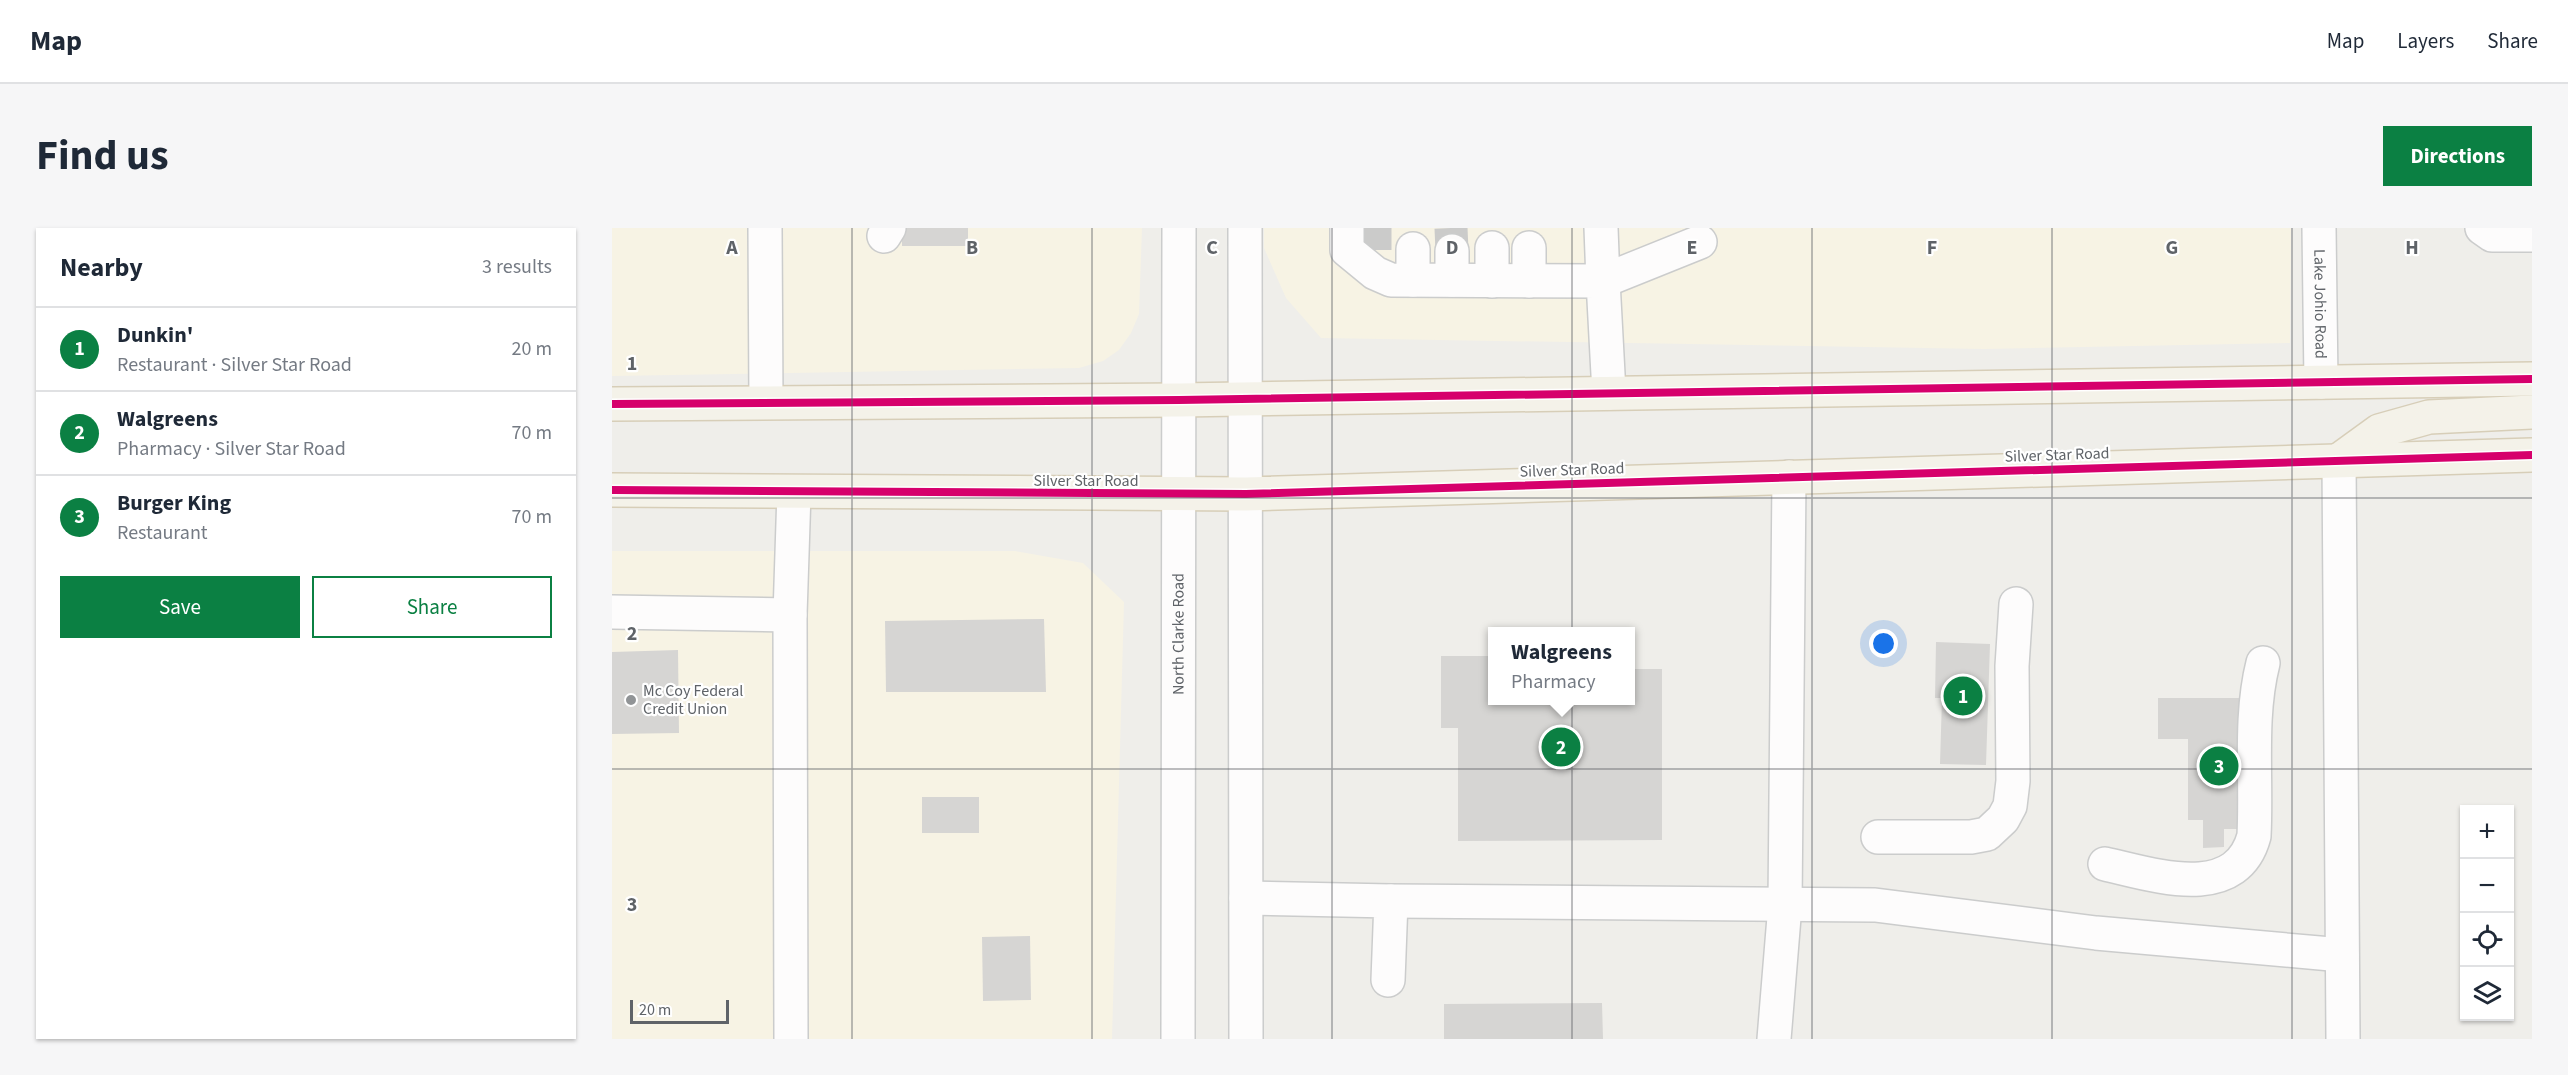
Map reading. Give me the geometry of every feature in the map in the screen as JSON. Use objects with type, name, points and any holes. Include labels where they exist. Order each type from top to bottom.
[{"type":"main road","points":[[612,404],[1179,400],[2532,380]]},
{"type":"main road","points":[[2339,460],[2379,431],[2429,417],[2532,412]]},
{"type":"main road","name":"Silver Star Road","points":[[612,490],[1246,494],[2532,455]]},
{"type":"street","points":[[765,228],[766,402]]},
{"type":"street","name":"North Clarke Road","points":[[1178,1039],[1179,228]]},
{"type":"street","points":[[1245,228],[1246,1039]]},
{"type":"street","points":[[1347,228],[1347,250],[1375,261],[1391,280],[1413,265],[1452,265],[1492,281],[1603,281],[1700,242]]},
{"type":"street","points":[[1602,228],[1609,393]]},
{"type":"street","name":"Lake Johio Road","points":[[2319,228],[2321,382]]},
{"type":"street","points":[[2482,228],[2492,235],[2532,235]]},
{"type":"street","points":[[1491,248],[1492,281]]},
{"type":"street","points":[[1529,248],[1529,281]]},
{"type":"street","points":[[2339,460],[2343,1039]]},
{"type":"street","points":[[1774,1039],[1785,905],[1789,477]]},
{"type":"street","points":[[791,1039],[790,615],[794,492]]},
{"type":"street","points":[[1878,837],[1971,837],[1987,834],[2003,819],[2010,806],[2013,781],[2012,666],[2016,604]]},
{"type":"street","points":[[612,612],[790,615]]},
{"type":"street","points":[[2105,864],[2163,876],[2211,879],[2227,874],[2246,856],[2254,836],[2256,705],[2258,682],[2263,663]]},
{"type":"street","points":[[1246,898],[1875,905],[2096,933],[2342,955]]},
{"type":"street","points":[[1388,980],[1391,900]]},
{"type":"shaded area","points":[[612,228],[1142,228],[1139,314],[1131,333],[1119,350],[1103,361],[1079,368],[612,376]]},
{"type":"shaded area","points":[[1264,228],[2291,228],[2290,343],[1984,349],[1321,338],[1286,298],[1264,248]]},
{"type":"shaded area","points":[[612,551],[1015,551],[1083,563],[1124,602],[1112,1039],[612,1039]]},
{"type":"building","points":[[902,228],[968,228],[968,246],[902,246]]},
{"type":"building","points":[[1044,619],[1046,692],[886,692],[885,621]]},
{"type":"building","points":[[1936,642],[1990,644],[1986,765],[1940,764],[1942,698],[1935,698]]},
{"type":"building","points":[[678,650],[679,733],[612,734],[612,652]]},
{"type":"building","points":[[1441,656],[1488,656],[1488,705],[1635,705],[1635,669],[1662,669],[1662,840],[1458,841],[1458,728],[1441,728]]},
{"type":"building","points":[[2158,698],[2247,698],[2248,829],[2224,829],[2224,847],[2203,848],[2203,820],[2188,820],[2188,739],[2158,739]]},
{"type":"building","points":[[922,797],[979,797],[979,833],[922,833]]},
{"type":"building","points":[[1030,936],[1031,1000],[983,1001],[982,937]]},
{"type":"building","points":[[1602,1003],[1603,1039],[1444,1039],[1444,1004]]},
{"type":"tunnel","points":[[1375,228],[1375,250]]},
{"type":"tunnel","points":[[1451,228],[1452,251]]},
{"type":"cycle path","points":[[612,404],[1179,400],[2532,379]]},
{"type":"cycle path","points":[[612,490],[1246,494],[2532,455]]},
{"type":"place","name":"Dunkin'","points":[[1963,696]]},
{"type":"place","name":"Mc Coy Federal Credit Union","points":[[631,700]]},
{"type":"place","name":"Walgreens","points":[[1561,747]]},
{"type":"place","name":"Burger King","points":[[2219,766]]}]
